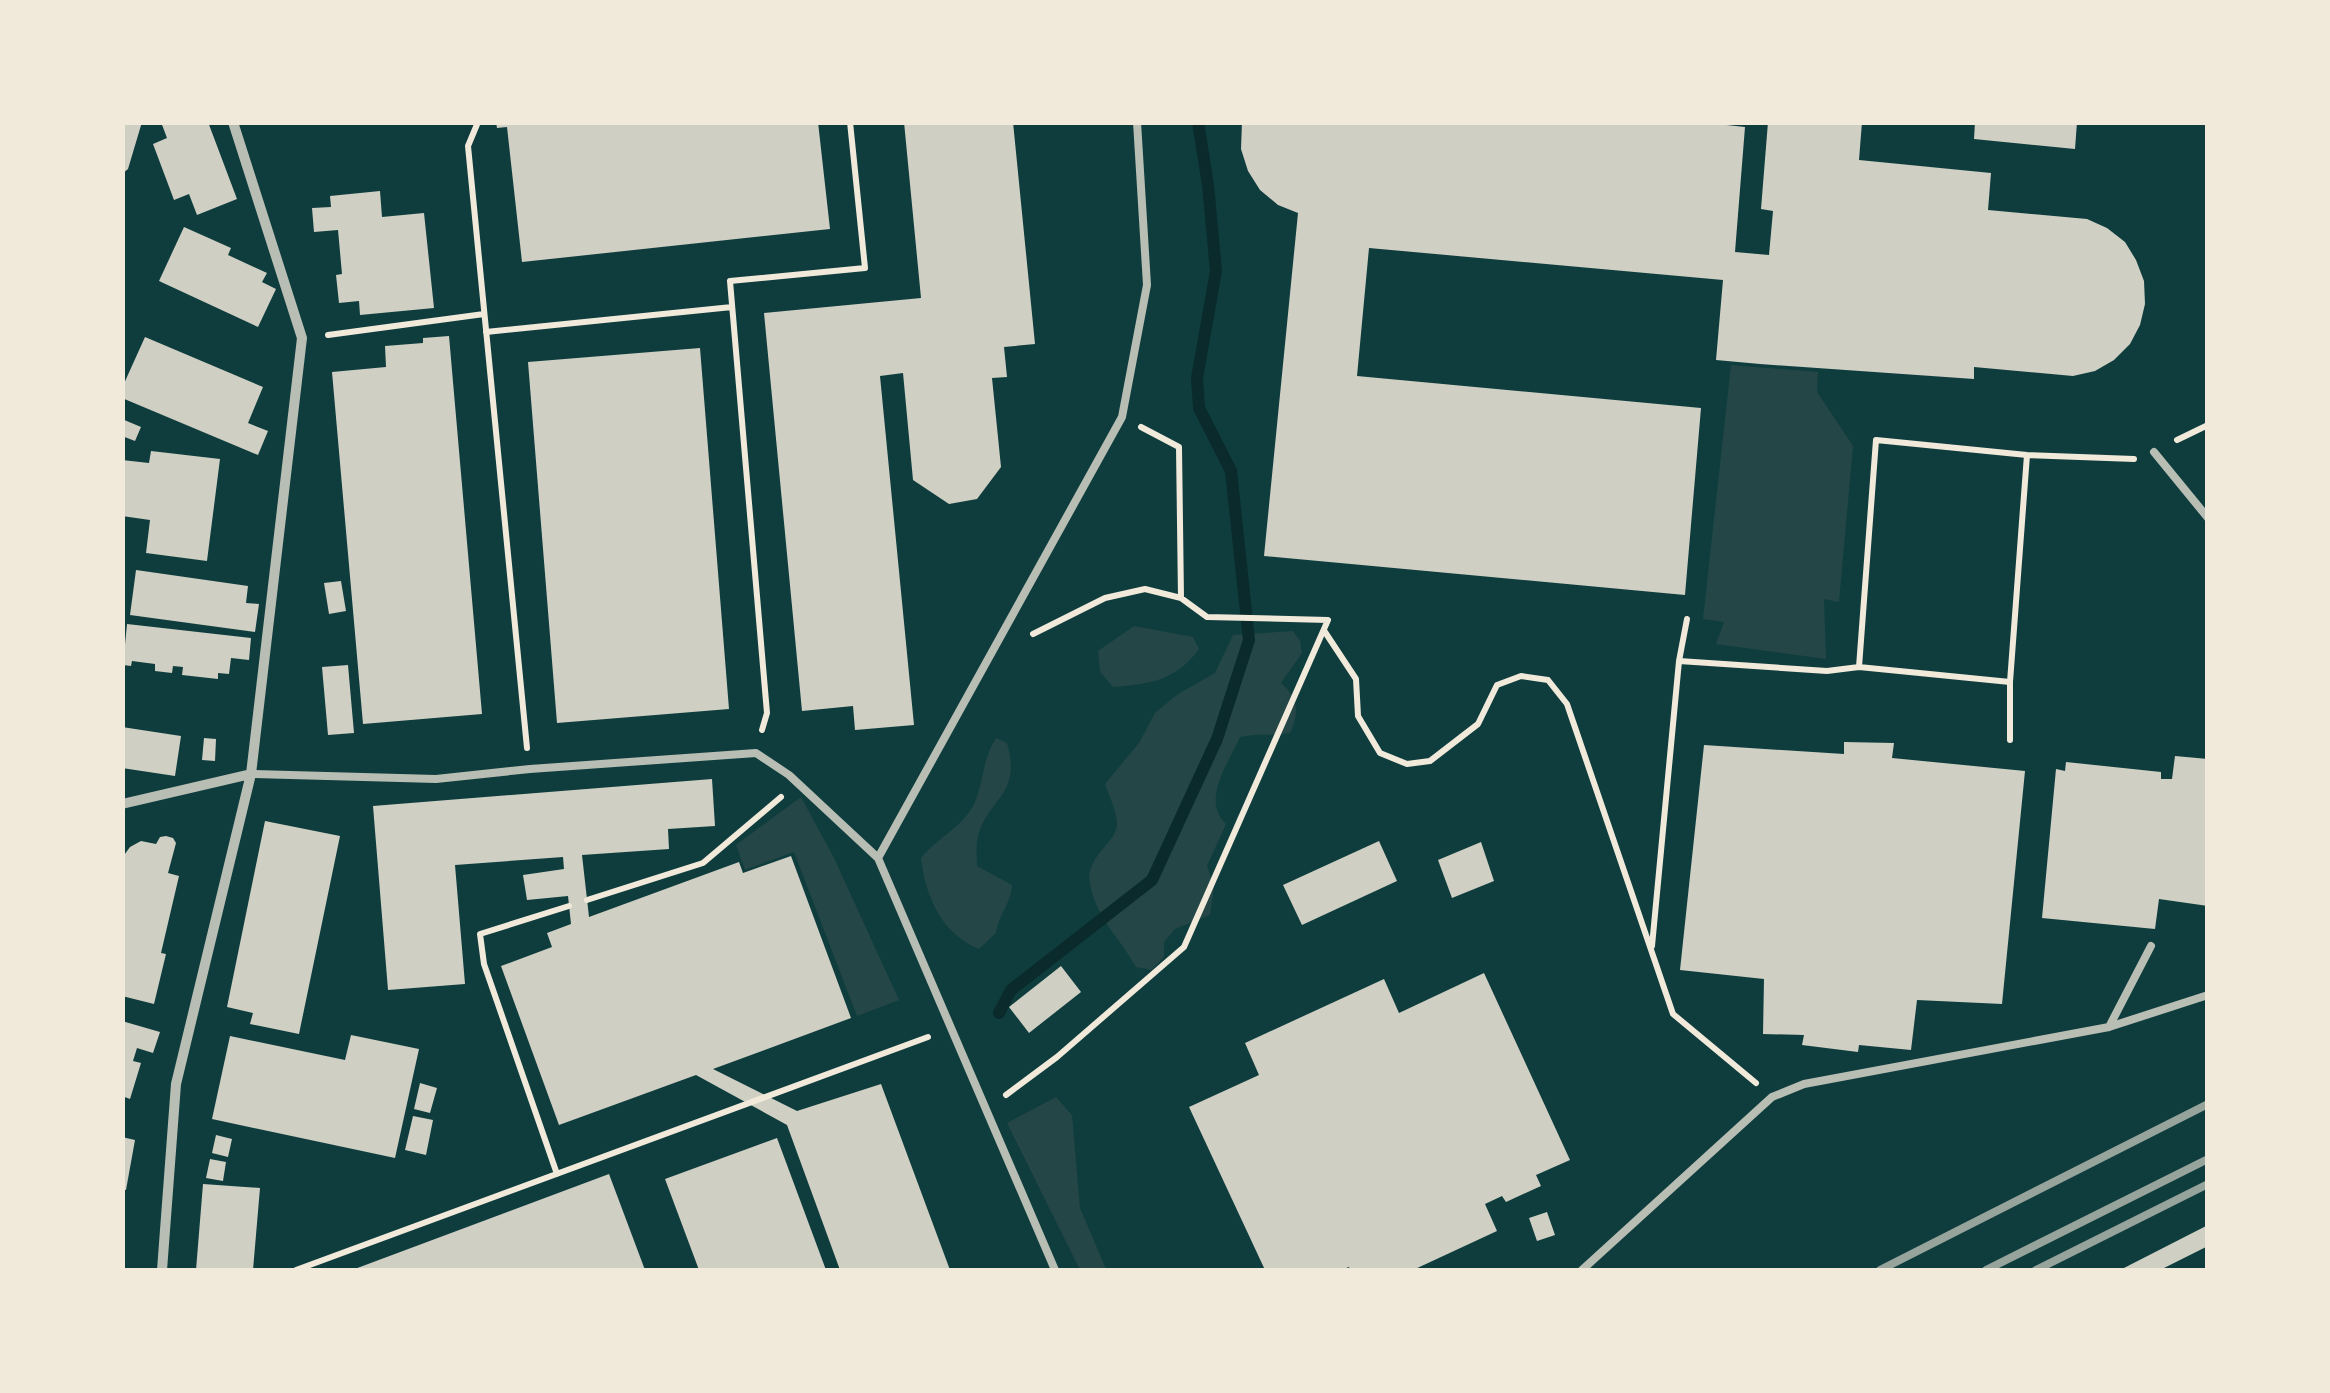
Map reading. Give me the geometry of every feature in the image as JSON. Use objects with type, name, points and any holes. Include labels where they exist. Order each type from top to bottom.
[{"type":"street","points":[[162,1270],[176,1084],[252,774],[302,338],[233,122]]},
{"type":"street","points":[[122,804],[252,774]]},
{"type":"lane","points":[[878,858],[1122,418],[1147,286],[1137,122]]},
{"type":"lane","points":[[2154,452],[2208,518]]},
{"type":"lane","points":[[252,774],[436,779],[756,752],[797,782],[878,858],[1055,1270]]},
{"type":"lane","points":[[2109,1028],[2150,946]]},
{"type":"lane","points":[[1582,1270],[1772,1098],[1804,1084],[2109,1028],[2208,995]]},
{"type":"path","points":[[478,122],[468,146],[530,769]]},
{"type":"path","points":[[756,752],[767,713],[730,281],[865,268],[850,122]]},
{"type":"path","points":[[486,332],[732,307]]},
{"type":"path","points":[[302,338],[484,314]]},
{"type":"path","points":[[1122,418],[1178,446],[1180,598]]},
{"type":"path","points":[[1858,667],[1876,440],[2027,454],[2142,459],[2208,425]]},
{"type":"path","points":[[2010,740],[2010,682],[2027,454]]},
{"type":"path","points":[[986,665],[1019,642],[1106,598],[1145,589],[1180,598],[1207,618],[1328,620],[1184,947],[1016,1088]]},
{"type":"path","points":[[1652,952],[1679,661],[1687,619]]},
{"type":"path","points":[[1325,632],[1356,678],[1358,716],[1380,753],[1406,764],[1430,761],[1478,724],[1497,686],[1521,676],[1548,680],[1567,704],[1673,1014],[1772,1098]]},
{"type":"path","points":[[1679,661],[1827,671],[1858,667],[2010,682]]},
{"type":"path","points":[[587,900],[703,863],[797,782]]},
{"type":"path","points":[[557,1174],[484,964],[480,934],[569,906]]},
{"type":"path","points":[[296,1270],[950,1029]]},
{"type":"shaded area","points":[[1731,365],[1818,372],[1817,392],[1853,446],[1839,602],[1824,599],[1826,659],[1716,644],[1724,622],[1703,619]]},
{"type":"shaded area","points":[[1134,626],[1193,637],[1199,649],[1181,668],[1161,679],[1113,687],[1100,672],[1098,651]]},
{"type":"shaded area","points":[[1293,631],[1302,653],[1281,683],[1296,706],[1290,733],[1240,737],[1219,782],[1216,804],[1226,824],[1207,866],[1214,887],[1210,915],[1175,929],[1164,942],[1164,957],[1152,970],[1136,967],[1103,918],[1090,884],[1092,865],[1116,829],[1105,784],[1139,743],[1155,713],[1178,694],[1215,673],[1233,635]]},
{"type":"shaded area","points":[[996,738],[1007,743],[1010,775],[1007,787],[981,827],[977,866],[1012,885],[996,933],[979,949],[945,924],[931,900],[921,858],[973,806]]},
{"type":"shaded area","points":[[801,797],[834,858],[899,1000],[857,1016],[794,852],[745,870],[736,845]]},
{"type":"shaded area","points":[[1056,1097],[1072,1115],[1080,1208],[1106,1269],[1080,1270],[1007,1123]]},
{"type":"building","points":[[122,122],[142,122],[128,169],[122,174]]},
{"type":"building","points":[[161,122],[208,122],[237,199],[197,215],[189,194],[174,200],[153,144],[167,138]]},
{"type":"building","points":[[496,122],[818,122],[830,229],[522,262],[507,127],[497,128]]},
{"type":"building","points":[[904,122],[1013,122],[1035,344],[1004,347],[1007,377],[992,378],[1001,467],[977,499],[949,504],[913,480],[903,373],[880,376],[914,725],[855,730],[853,706],[802,711],[764,313],[921,298]]},
{"type":"building","points":[[1242,122],[1699,122],[1745,127],[1735,252],[1769,255],[1773,211],[1761,209],[1768,122],[1862,122],[1859,160],[1991,173],[1988,210],[2087,219],[2107,228],[2125,242],[2136,260],[2144,281],[2145,304],[2130,344],[2114,360],[2095,371],[2073,376],[1974,367],[1974,379],[1760,364],[1716,360],[1723,280],[1369,248],[1357,376],[1701,408],[1685,595],[1264,556],[1298,213],[1278,205],[1260,190],[1248,171],[1241,149]]},
{"type":"building","points":[[1975,122],[2077,122],[2075,149],[1974,139]]},
{"type":"building","points":[[380,191],[382,217],[424,213],[434,308],[360,315],[359,301],[339,303],[336,275],[342,274],[338,230],[314,232],[312,208],[331,207],[330,196]]},
{"type":"building","points":[[184,227],[231,248],[228,255],[267,273],[262,282],[276,289],[258,327],[159,281]]},
{"type":"building","points":[[449,336],[482,714],[363,724],[332,372],[386,367],[385,346]]},
{"type":"building","points":[[145,337],[263,387],[248,423],[268,431],[258,455],[122,398],[122,388]]},
{"type":"building","points":[[700,348],[729,709],[557,723],[528,362]]},
{"type":"building","points":[[122,419],[141,427],[135,441],[122,436]]},
{"type":"building","points":[[151,451],[220,459],[207,561],[146,553],[150,520],[122,516],[122,460],[149,463]]},
{"type":"building","points":[[136,570],[248,586],[246,603],[259,604],[255,632],[130,615]]},
{"type":"building","points":[[341,581],[346,611],[329,614],[324,583]]},
{"type":"building","points":[[127,624],[251,638],[249,660],[231,658],[229,674],[218,673],[218,679],[182,675],[183,667],[173,666],[172,673],[155,671],[155,664],[132,661],[131,666],[123,665]]},
{"type":"building","points":[[348,665],[354,733],[328,735],[322,667]]},
{"type":"building","points":[[122,727],[181,736],[175,776],[122,768]]},
{"type":"building","points":[[204,738],[216,739],[215,761],[202,760]]},
{"type":"building","points":[[1844,742],[1894,743],[1892,758],[2025,771],[2002,1004],[1917,1000],[1911,1050],[1859,1045],[1858,1052],[1802,1045],[1804,1035],[1763,1034],[1764,979],[1680,970],[1704,745],[1844,754]]},
{"type":"building","points":[[2175,756],[2208,759],[2208,906],[2159,899],[2155,929],[2042,918],[2056,769],[2065,771],[2066,762],[2161,772],[2161,779],[2172,779]]},
{"type":"building","points":[[712,779],[715,826],[668,829],[669,849],[582,855],[589,917],[739,862],[743,873],[791,856],[851,1018],[713,1069],[797,1111],[881,1084],[950,1270],[840,1270],[787,1125],[696,1075],[559,1125],[501,966],[552,947],[547,933],[571,924],[568,896],[527,900],[523,875],[564,869],[563,857],[455,865],[465,984],[388,990],[373,806]]},
{"type":"building","points":[[265,821],[340,836],[299,1034],[250,1024],[253,1013],[227,1007]]},
{"type":"building","points":[[166,836],[176,843],[168,873],[179,876],[154,1004],[122,996],[122,858],[141,841],[156,844]]},
{"type":"building","points":[[1379,841],[1397,881],[1302,925],[1283,885]]},
{"type":"building","points":[[1481,842],[1494,881],[1452,898],[1438,860]]},
{"type":"building","points":[[1061,966],[1081,992],[1029,1033],[1009,1007]]},
{"type":"building","points":[[1484,973],[1570,1160],[1536,1175],[1541,1186],[1506,1202],[1502,1196],[1485,1204],[1497,1231],[1413,1270],[1265,1270],[1189,1107],[1259,1075],[1245,1043],[1384,979],[1399,1013]]},
{"type":"building","points":[[122,1021],[160,1032],[153,1053],[137,1048],[133,1061],[141,1063],[130,1099],[122,1096]]},
{"type":"building","points":[[351,1035],[419,1049],[395,1158],[212,1119],[230,1036],[345,1060]]},
{"type":"building","points":[[420,1083],[437,1088],[430,1113],[414,1109]]},
{"type":"building","points":[[413,1116],[433,1120],[426,1155],[405,1150]]},
{"type":"building","points":[[216,1135],[232,1139],[228,1157],[212,1153]]},
{"type":"building","points":[[122,1137],[135,1140],[126,1190],[122,1189]]},
{"type":"building","points":[[777,1138],[826,1270],[699,1270],[665,1179]]},
{"type":"building","points":[[210,1159],[226,1162],[223,1181],[206,1178]]},
{"type":"building","points":[[609,1174],[645,1270],[352,1270]]},
{"type":"building","points":[[203,1184],[260,1188],[253,1270],[196,1270]]},
{"type":"building","points":[[1547,1212],[1555,1235],[1537,1241],[1529,1218]]},
{"type":"building","points":[[2208,1225],[2208,1246],[2160,1270],[2120,1270]]},
{"type":"waterway","points":[[999,1013],[1011,990],[1152,880],[1217,739],[1249,640],[1231,471],[1199,408],[1197,378],[1216,271],[1198,122]]},
{"type":"railway","points":[[1880,1270],[2208,1104]]},
{"type":"railway","points":[[1986,1270],[2208,1159]]},
{"type":"railway","points":[[2036,1270],[2208,1184]]}]
